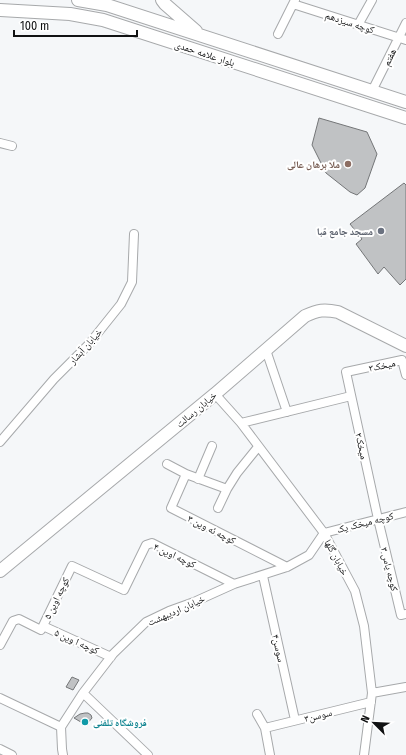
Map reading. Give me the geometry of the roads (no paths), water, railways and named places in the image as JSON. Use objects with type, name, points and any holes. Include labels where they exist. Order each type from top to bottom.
[{"type":"main road","name":"بلوار علامه حمدی","points":[[78,0],[107,5],[406,102]]},
{"type":"main road","points":[[162,0],[200,35]]},
{"type":"main road","name":"بلوار علامه حمدی","points":[[0,10],[70,14],[103,20],[406,118]]},
{"type":"main road","name":"خیابان رسالت","points":[[0,571],[215,394],[305,316],[315,311],[327,309],[338,312],[406,346]]},
{"type":"street","points":[[358,25],[372,0]]},
{"type":"street","points":[[278,34],[294,2]]},
{"type":"street","name":"کوچه سیزدهم","points":[[294,2],[402,39]]},
{"type":"street","name":"هفتم","points":[[372,91],[402,39],[406,23]]},
{"type":"street","points":[[0,143],[12,146]]},
{"type":"street","name":"خیابان آبشار","points":[[0,442],[54,379],[89,344],[121,304],[132,282],[134,234]]},
{"type":"street","points":[[266,350],[287,412]]},
{"type":"street","name":"میخک۳","points":[[346,372],[402,360],[406,375]]},
{"type":"street","name":"میخک۲","points":[[346,372],[378,519]]},
{"type":"street","name":"خیابان گلها","points":[[215,394],[241,423],[324,532],[355,592],[364,626],[372,693],[364,755]]},
{"type":"street","points":[[241,423],[351,396]]},
{"type":"street","points":[[198,479],[212,446]]},
{"type":"street","points":[[218,508],[237,473],[258,447]]},
{"type":"street","points":[[167,464],[198,479],[227,489]]},
{"type":"street","name":"کوچه ئه وین ۳","points":[[186,474],[171,508],[287,567]]},
{"type":"street","name":"کوچه میخک یک","points":[[324,532],[406,512]]},
{"type":"street","name":"کوچه یاس ۳","points":[[378,519],[401,614],[406,614]]},
{"type":"street","name":"خیابان اردیبهشت","points":[[61,727],[83,693],[111,656],[146,622],[234,584],[287,567],[309,555],[324,532]]},
{"type":"street","name":"کوچه اوین ۴","points":[[72,566],[124,590],[146,545],[152,542],[234,584]]},
{"type":"street","name":"کوچه اوین ۵","points":[[42,628],[72,566]]},
{"type":"street","name":"سوسن۴","points":[[262,576],[295,720]]},
{"type":"street","name":"کوچه ا وین ۵","points":[[0,645],[13,621],[19,619],[111,656]]},
{"type":"street","points":[[372,693],[406,687]]},
{"type":"street","points":[[83,693],[148,755]]},
{"type":"street","points":[[0,698],[61,727],[62,749],[64,755]]},
{"type":"street","name":"سوسن۳","points":[[265,728],[371,702]]},
{"type":"street","points":[[257,714],[265,728],[270,755]]},
{"type":"street","points":[[0,749],[12,755]]},
{"type":"place","name":"ملا برهان عالی","points":[[348,164]]},
{"type":"place","name":"مسجد جامع قبا","points":[[381,231]]},
{"type":"place","name":"فروشگاه تلفنی","points":[[85,722]]}]
